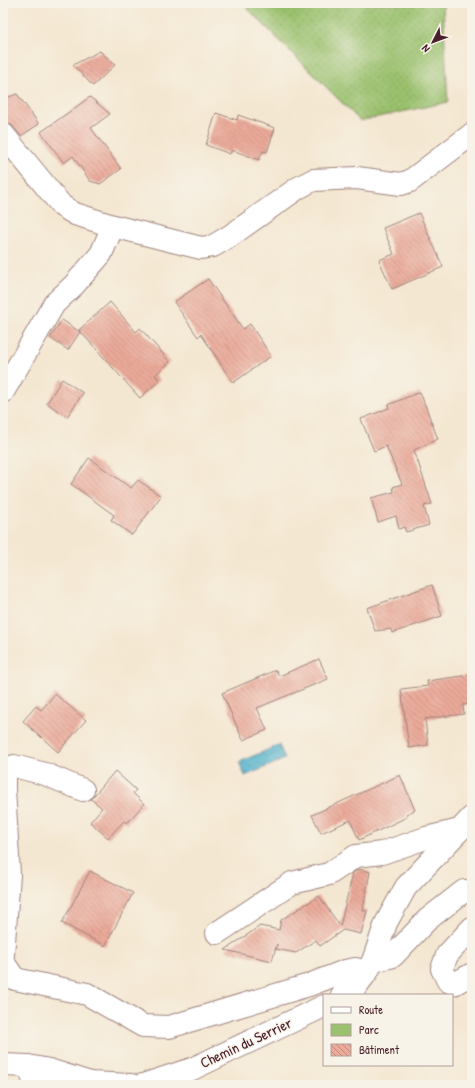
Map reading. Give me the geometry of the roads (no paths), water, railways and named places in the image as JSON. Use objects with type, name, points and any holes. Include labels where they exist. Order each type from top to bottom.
[{"type":"street","points":[[3,134],[62,206],[75,214],[113,226],[201,248],[213,246],[230,236],[298,188],[313,180],[357,178],[401,184],[410,181],[472,134]]},
{"type":"street","points":[[3,392],[54,304],[74,285],[101,254],[113,226]]},
{"type":"street","points":[[3,955],[9,875],[4,772],[14,766],[45,774],[83,790]]},
{"type":"street","points":[[217,933],[292,883],[329,874],[356,856],[382,853],[466,823]]},
{"type":"street","points":[[344,994],[355,988],[370,966],[386,923],[406,887],[466,823]]},
{"type":"street","points":[[3,962],[15,979],[87,994],[143,1026],[169,1027],[309,985],[345,971],[370,966],[393,956],[427,920],[464,891],[472,892]]},
{"type":"street","points":[[472,928],[447,956],[442,969],[448,981],[454,984],[472,974]]},
{"type":"street","name":"Chemin du Serrier","points":[[143,1085],[192,1069],[323,1006]]},
{"type":"street","points":[[3,1065],[28,1066],[49,1070],[90,1083],[131,1085]]},
{"type":"street","points":[[28,1066],[35,1083],[38,1085]]},
{"type":"water","points":[[279,745],[285,759],[245,776],[239,762]]}]
